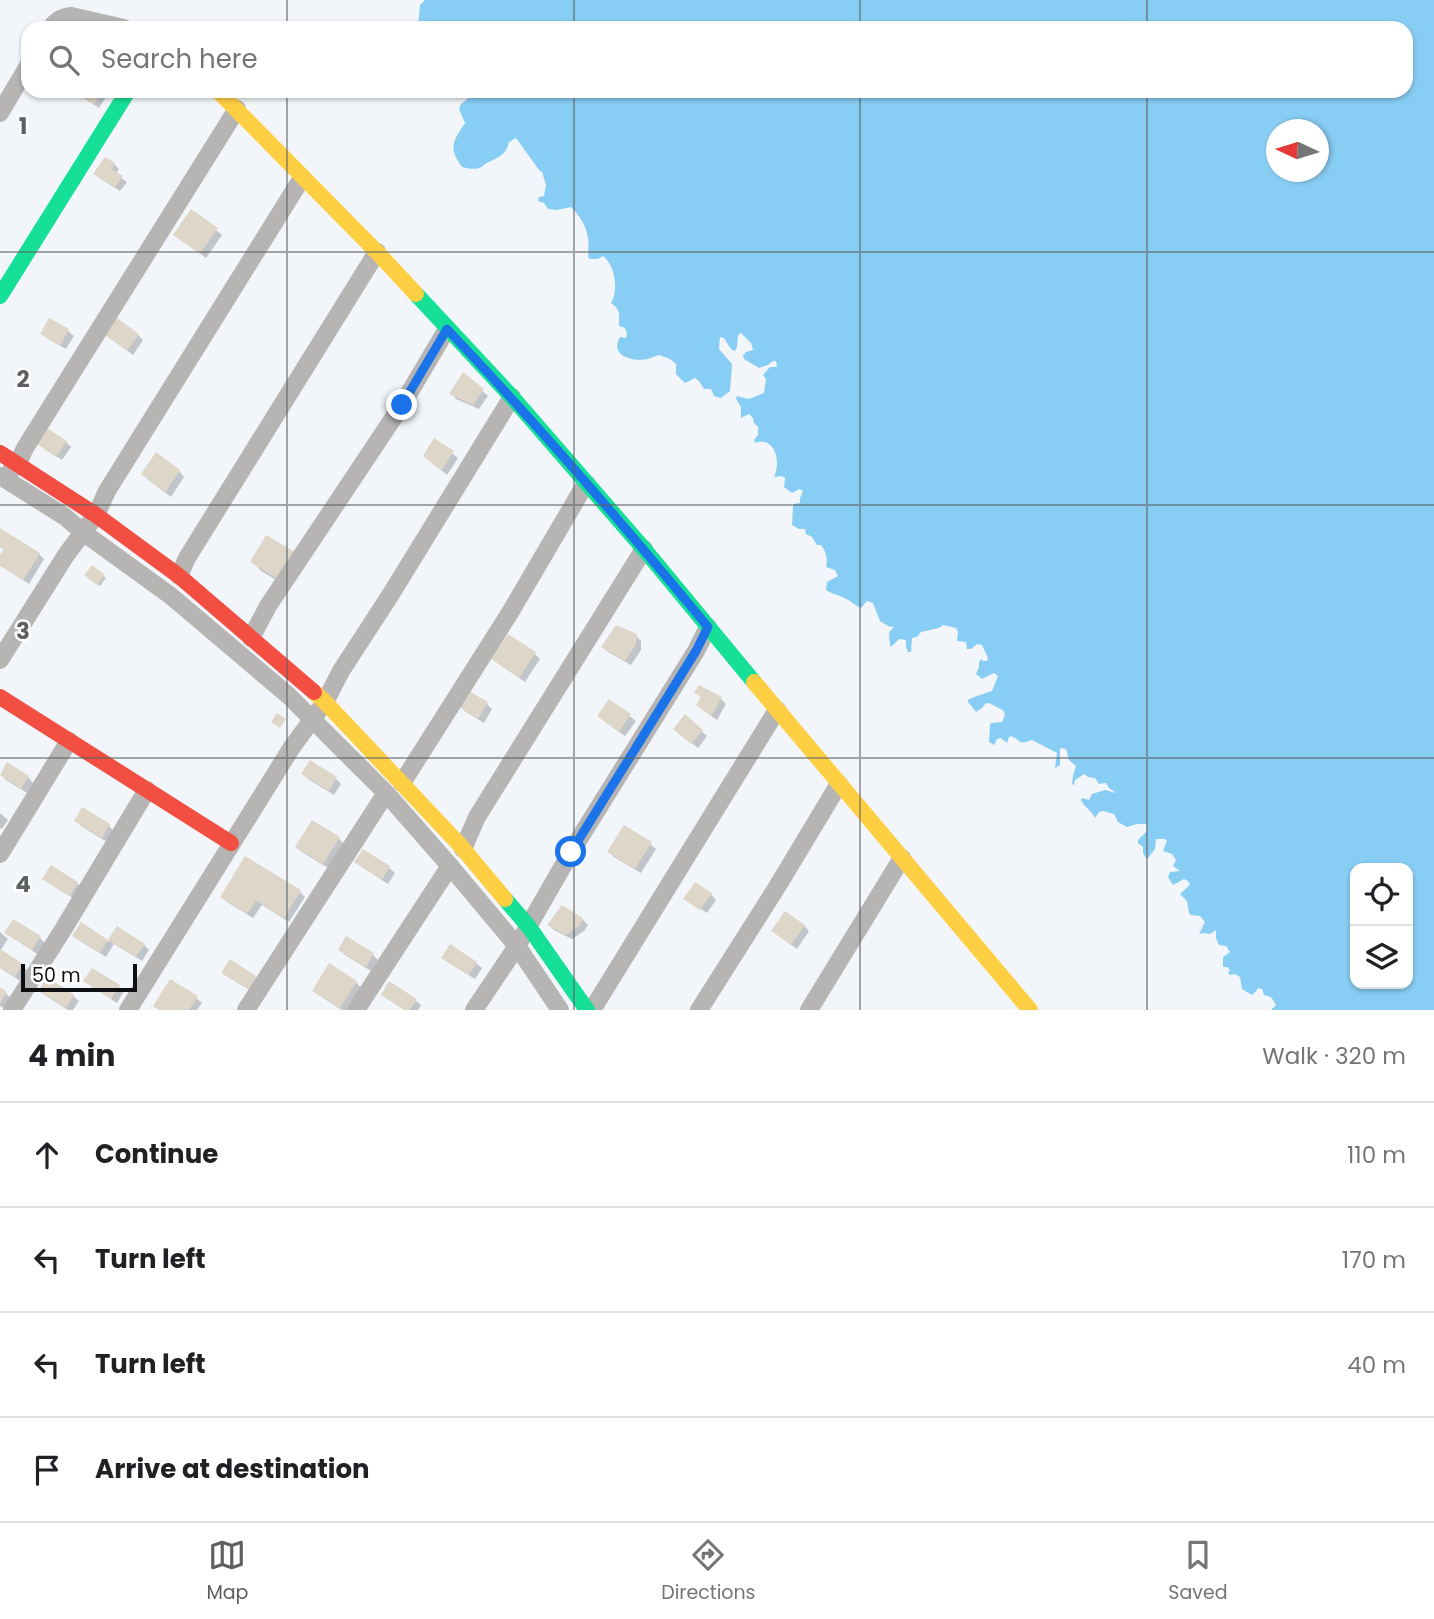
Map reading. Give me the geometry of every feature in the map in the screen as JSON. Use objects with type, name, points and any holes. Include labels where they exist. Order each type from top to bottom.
[{"type":"street","points":[[57,21],[71,16],[96,21]]},
{"type":"street","points":[[0,113],[21,78]]},
{"type":"street","points":[[0,296],[124,98]]},
{"type":"street","points":[[225,98],[377,252],[512,397],[644,549],[776,710],[1030,1010]]},
{"type":"street","points":[[237,109],[18,463],[2,481],[64,516],[171,596],[232,646],[463,849],[529,927],[589,1010],[776,710]]},
{"type":"street","points":[[0,660],[66,555],[96,515],[107,491],[302,178]]},
{"type":"street","points":[[179,576],[187,558],[377,252]]},
{"type":"street","points":[[251,638],[268,606],[402,405],[447,329]]},
{"type":"street","points":[[128,1010],[292,747],[325,702],[341,671],[512,397]]},
{"type":"street","points":[[0,453],[96,515],[179,576],[325,702],[394,788],[450,866],[517,946],[560,1010]]},
{"type":"street","points":[[246,1010],[511,611],[586,483]]},
{"type":"street","points":[[463,849],[477,817],[644,549]]},
{"type":"street","points":[[474,1010],[529,927],[571,852],[696,651],[708,627]]},
{"type":"street","points":[[0,697],[231,843]]},
{"type":"street","points":[[0,853],[69,741]]},
{"type":"street","points":[[699,1010],[839,784]]},
{"type":"street","points":[[12,1010],[147,790]]},
{"type":"street","points":[[808,1010],[902,858]]},
{"type":"street","points":[[356,1010],[450,866]]},
{"type":"water","points":[[425,0],[1434,0],[1434,1010],[1271,1010],[1276,1005],[1271,997],[1264,995],[1262,989],[1258,988],[1252,995],[1242,989],[1240,977],[1230,975],[1230,970],[1223,967],[1223,957],[1230,952],[1226,946],[1219,945],[1216,930],[1210,934],[1199,934],[1205,922],[1200,916],[1189,913],[1187,901],[1180,894],[1190,885],[1188,881],[1184,879],[1173,885],[1168,877],[1170,872],[1180,871],[1173,866],[1176,860],[1172,854],[1163,851],[1167,841],[1165,839],[1156,839],[1155,849],[1146,858],[1138,840],[1146,832],[1147,824],[1127,827],[1118,822],[1114,814],[1103,811],[1095,818],[1082,798],[1089,800],[1092,794],[1105,790],[1116,793],[1106,783],[1099,784],[1095,778],[1084,774],[1072,784],[1076,766],[1069,760],[1066,749],[1060,749],[1060,765],[1055,768],[1057,753],[1032,740],[1022,743],[1011,736],[1007,743],[1001,738],[997,739],[994,745],[989,742],[990,725],[1002,722],[1005,715],[1003,710],[986,703],[976,712],[968,702],[992,691],[998,676],[994,673],[982,679],[976,674],[981,659],[987,661],[988,658],[982,645],[977,644],[967,649],[966,642],[957,641],[956,628],[943,625],[912,638],[911,652],[908,652],[906,640],[899,639],[890,646],[889,633],[894,626],[890,627],[880,621],[873,603],[867,601],[861,608],[826,590],[827,582],[838,576],[835,570],[826,567],[826,555],[821,545],[817,545],[812,537],[806,534],[805,529],[792,525],[793,506],[800,503],[803,491],[799,489],[792,493],[784,487],[785,478],[774,477],[777,465],[775,452],[768,443],[755,443],[758,427],[749,414],[741,418],[741,407],[736,399],[737,396],[749,399],[764,393],[766,379],[763,375],[770,367],[777,367],[776,361],[759,368],[744,359],[746,352],[753,350],[751,343],[741,333],[738,335],[735,351],[720,337],[719,349],[732,364],[730,391],[721,398],[714,396],[711,389],[704,389],[695,378],[685,383],[676,374],[676,364],[670,359],[659,355],[642,360],[620,353],[617,344],[620,337],[626,338],[627,333],[625,328],[619,326],[619,313],[611,303],[615,291],[613,271],[603,256],[598,259],[588,257],[586,230],[581,219],[571,207],[548,209],[544,203],[538,201],[539,197],[544,196],[546,185],[542,172],[516,138],[509,142],[502,155],[477,169],[462,167],[454,149],[455,140],[465,123],[459,109],[469,98],[1413,98],[1413,21],[419,21],[420,5]]},
{"type":"building","points":[[83,98],[98,98],[94,105]]},
{"type":"building","points":[[105,157],[115,163],[111,169],[123,176],[115,187],[93,174]]},
{"type":"building","points":[[191,209],[218,228],[200,254],[173,235]]},
{"type":"building","points":[[49,318],[69,329],[60,346],[40,334]]},
{"type":"building","points":[[117,318],[139,334],[127,351],[105,335]]},
{"type":"building","points":[[463,372],[484,389],[473,405],[449,394]]},
{"type":"building","points":[[47,428],[67,441],[56,457],[37,444]]},
{"type":"building","points":[[434,438],[454,451],[441,471],[423,456]]},
{"type":"building","points":[[156,452],[180,470],[165,493],[141,474]]},
{"type":"building","points":[[0,528],[40,553],[23,580],[0,566],[0,555],[4,549],[0,547]]},
{"type":"building","points":[[266,535],[297,553],[279,580],[250,562]]},
{"type":"building","points":[[92,565],[105,575],[97,585],[84,575]]},
{"type":"building","points":[[616,625],[637,634],[636,644],[625,661],[601,647]]},
{"type":"building","points":[[508,634],[536,652],[519,678],[491,659]]},
{"type":"building","points":[[699,685],[722,697],[711,716],[696,705],[701,697],[694,693]]},
{"type":"building","points":[[469,691],[488,702],[478,719],[459,707]]},
{"type":"building","points":[[609,699],[631,714],[619,732],[597,716]]},
{"type":"building","points":[[277,713],[286,719],[280,728],[271,722]]},
{"type":"building","points":[[685,714],[703,730],[691,744],[673,729]]},
{"type":"building","points":[[310,760],[337,777],[329,791],[301,774]]},
{"type":"building","points":[[7,762],[29,776],[21,789],[0,775]]},
{"type":"building","points":[[82,807],[110,824],[102,838],[74,821]]},
{"type":"building","points":[[312,820],[340,837],[323,864],[295,847]]},
{"type":"building","points":[[624,825],[652,842],[635,869],[607,852]]},
{"type":"building","points":[[363,849],[390,866],[382,880],[354,862]]},
{"type":"building","points":[[245,856],[301,890],[284,918],[256,901],[247,914],[220,897]]},
{"type":"building","points":[[51,865],[78,882],[70,896],[42,879]]},
{"type":"building","points":[[695,882],[712,893],[700,910],[683,899]]},
{"type":"building","points":[[562,905],[583,918],[579,926],[566,935],[547,925]]},
{"type":"building","points":[[785,911],[805,925],[791,945],[771,931]]},
{"type":"building","points":[[13,919],[41,936],[32,950],[4,933]]},
{"type":"building","points":[[81,922],[108,940],[100,953],[72,936]]},
{"type":"building","points":[[117,926],[145,944],[136,957],[108,940]]},
{"type":"building","points":[[346,936],[374,953],[366,967],[338,950]]},
{"type":"building","points":[[450,944],[477,962],[469,975],[441,958]]},
{"type":"building","points":[[0,949],[23,964],[15,977],[0,968]]},
{"type":"building","points":[[230,959],[257,977],[249,990],[221,973]]},
{"type":"building","points":[[329,963],[357,981],[340,1008],[312,991]]},
{"type":"building","points":[[92,968],[120,985],[111,999],[83,981]]},
{"type":"building","points":[[47,977],[74,995],[66,1008],[38,991]]},
{"type":"building","points":[[170,979],[198,996],[189,1010],[159,1010],[153,1006]]},
{"type":"building","points":[[389,981],[417,999],[410,1010],[404,1010],[381,995]]},
{"type":"building","points":[[0,987],[7,992],[0,1003]]},
{"type":"traffic: fast","points":[[0,296],[124,98]]},
{"type":"traffic: fast","points":[[416,294],[512,397],[644,549],[754,682]]},
{"type":"traffic: fast","points":[[505,899],[529,927],[587,1010]]},
{"type":"traffic: slow","points":[[225,98],[416,294]]},
{"type":"traffic: slow","points":[[754,682],[1030,1010]]},
{"type":"traffic: slow","points":[[314,692],[459,844],[505,899]]},
{"type":"traffic: jam","points":[[0,453],[96,515],[179,576],[314,692]]},
{"type":"traffic: jam","points":[[0,697],[231,843]]},
{"type":"route","points":[[402,405],[447,329],[512,397],[708,627],[696,651],[571,852]]}]
